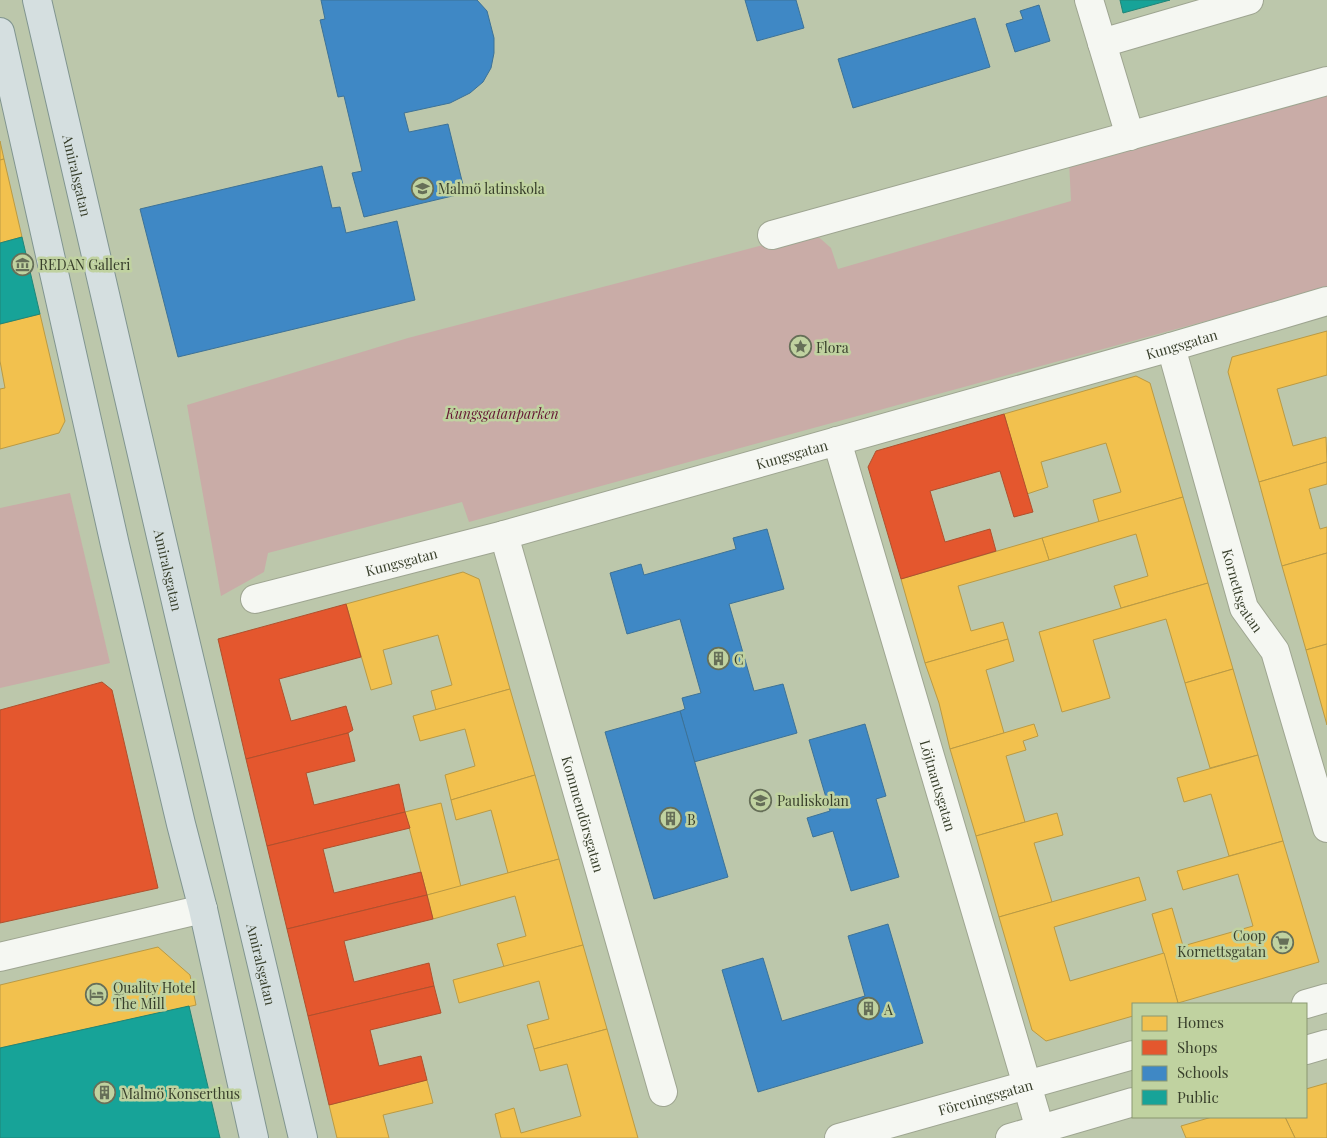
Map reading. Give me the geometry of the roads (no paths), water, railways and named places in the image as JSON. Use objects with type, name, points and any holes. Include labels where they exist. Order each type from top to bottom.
[{"type":"main road","name":"Amiralsgatan","points":[[37,0],[303,1138]]},
{"type":"main road","points":[[0,32],[115,545],[203,909],[254,1138]]},
{"type":"street","points":[[1089,0],[1130,136]]},
{"type":"street","points":[[1102,43],[1249,0]]},
{"type":"street","points":[[772,235],[1327,81]]},
{"type":"street","name":"Kungsgatan","points":[[255,599],[504,535],[1171,347],[1327,301]]},
{"type":"street","name":"Kornettsgatan","points":[[1171,347],[1244,608],[1275,651],[1327,828]]},
{"type":"street","name":"Löjtnantsgatan","points":[[837,441],[1040,1130]]},
{"type":"street","name":"Kommendörsgatan","points":[[504,535],[663,1092]]},
{"type":"street","points":[[0,958],[203,909]]},
{"type":"street","points":[[1307,1004],[1327,998]]},
{"type":"street","points":[[1307,1050],[1327,1044]]},
{"type":"street","name":"Föreningsgatan","points":[[839,1138],[1132,1055]]},
{"type":"street","points":[[1010,1138],[1132,1102]]},
{"type":"place","name":"Malmö latinskola","points":[[422,188]]},
{"type":"place","name":"REDAN Galleri","points":[[23,264]]},
{"type":"place","name":"Flora","points":[[800,347]]},
{"type":"place","name":"C","points":[[718,659]]},
{"type":"place","name":"Pauliskolan","points":[[761,800]]},
{"type":"place","name":"B","points":[[671,819]]},
{"type":"place","name":"Coop Kornettsgatan","points":[[1282,943]]},
{"type":"place","name":"Quality Hotel The Mill","points":[[97,995]]},
{"type":"place","name":"A","points":[[868,1009]]},
{"type":"place","name":"Malmö Konserthus","points":[[105,1093]]},
{"type":"park label","name":"Kungsgatanparken","points":[[502,413]]}]
